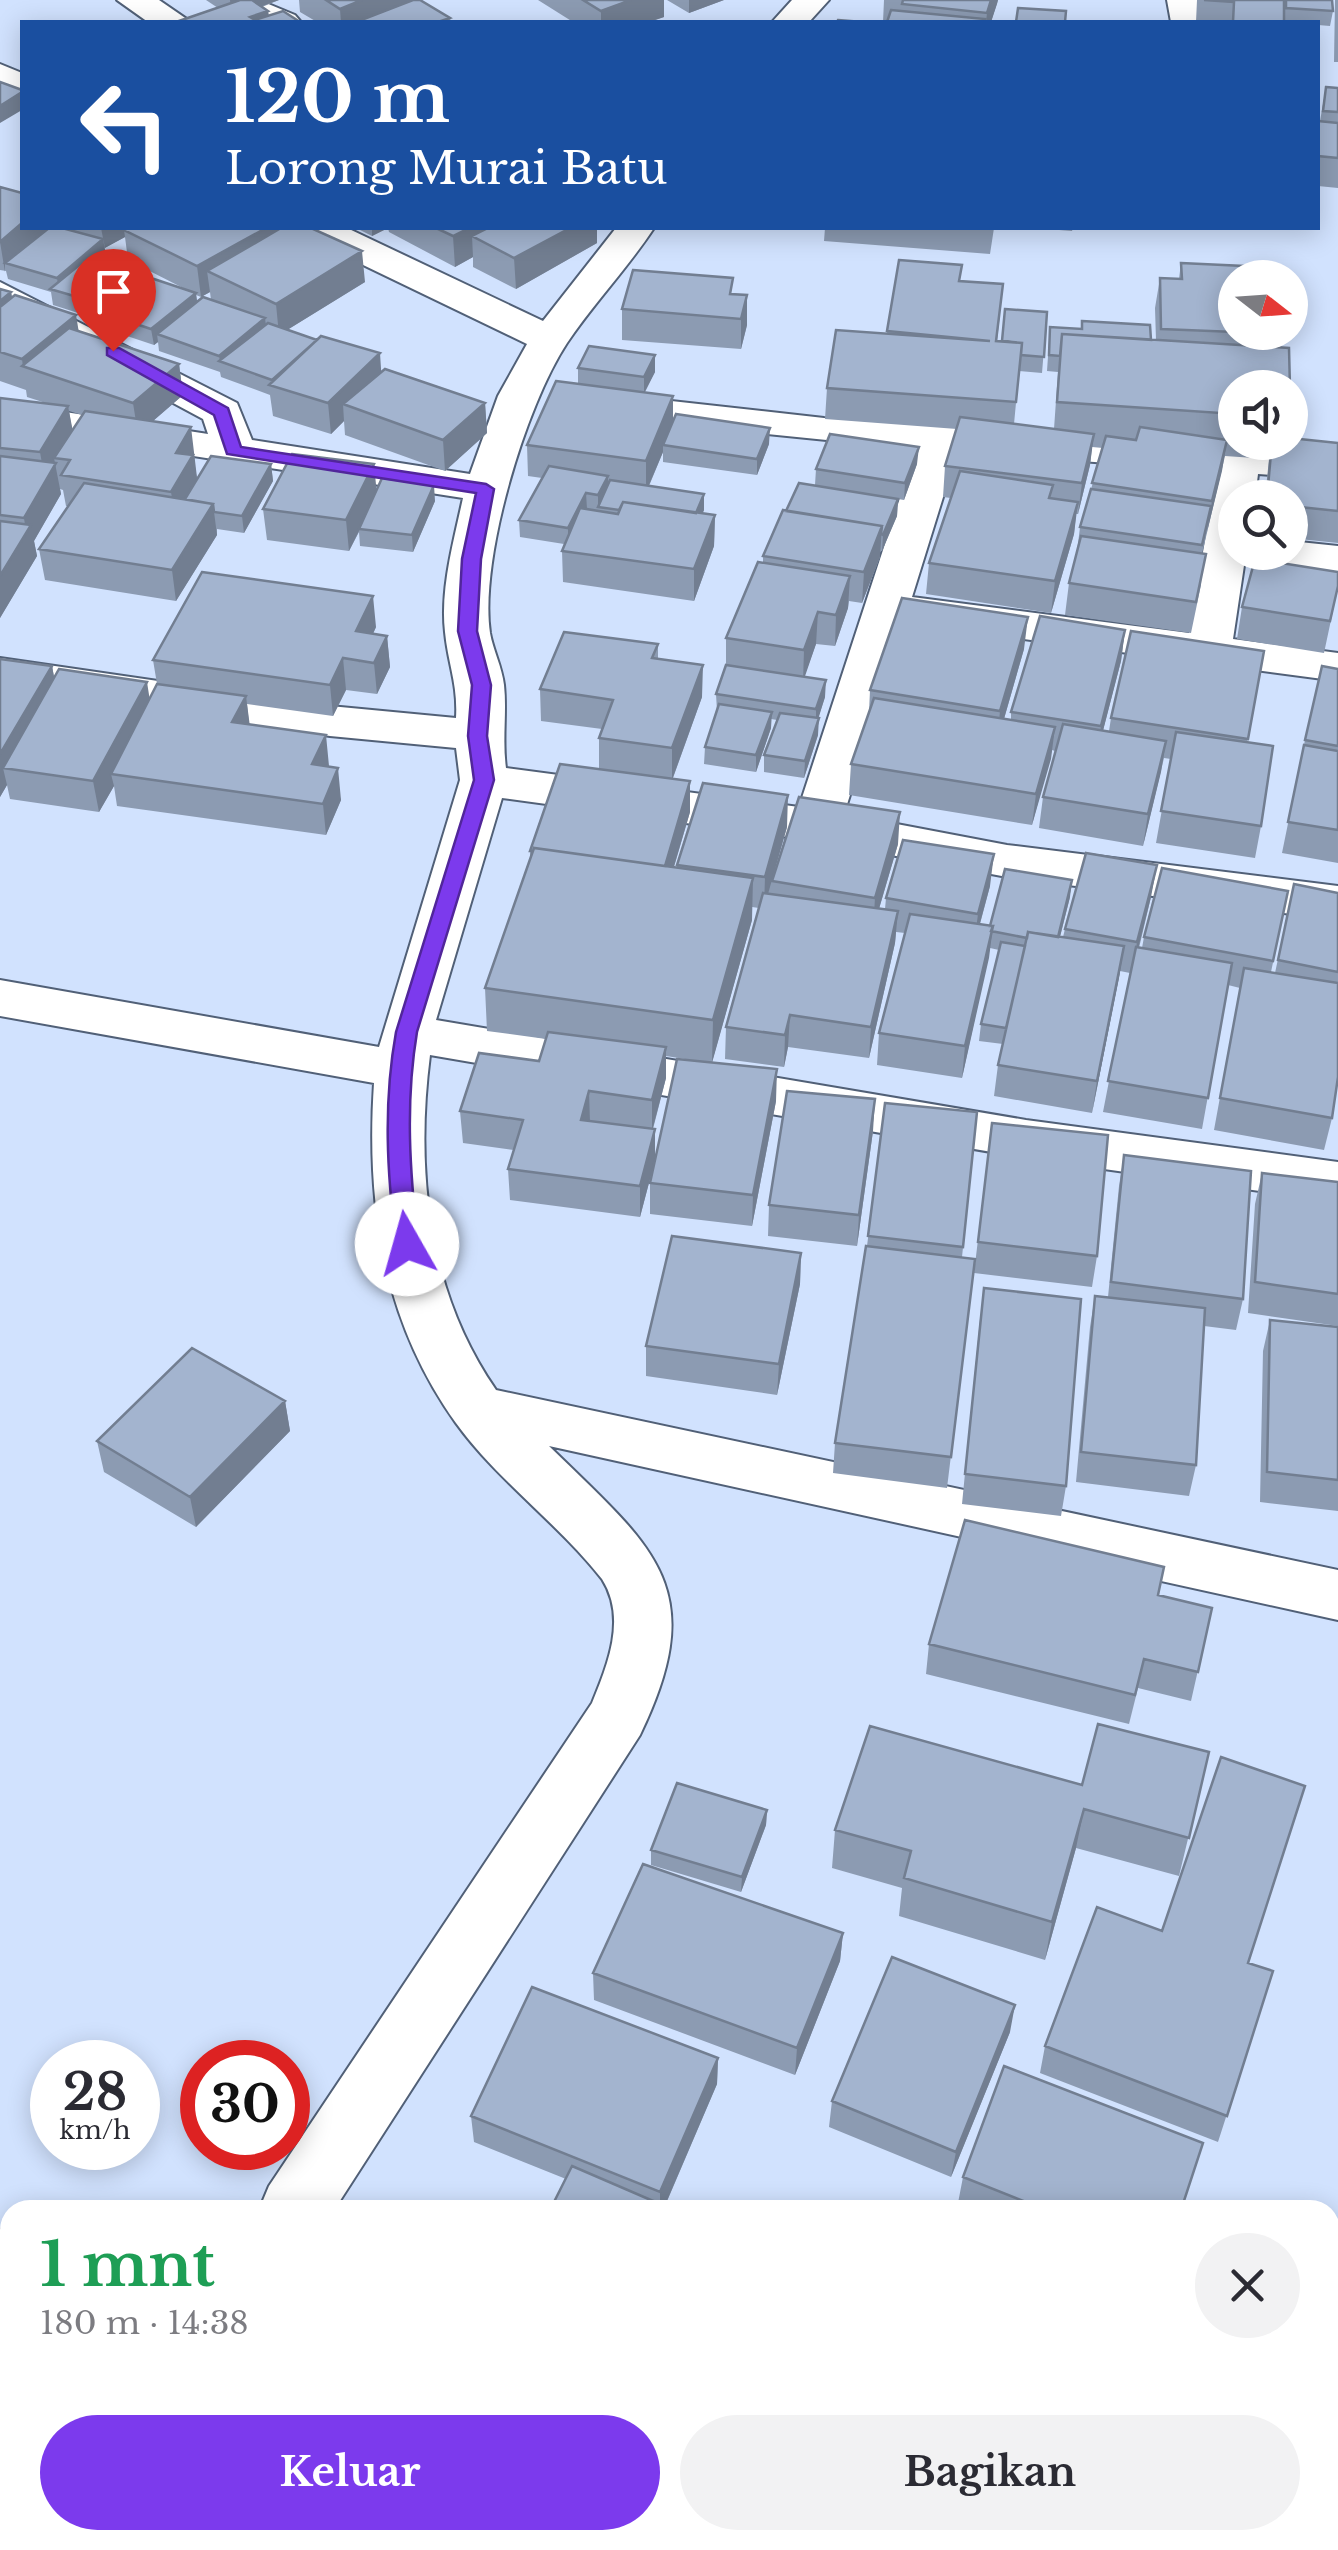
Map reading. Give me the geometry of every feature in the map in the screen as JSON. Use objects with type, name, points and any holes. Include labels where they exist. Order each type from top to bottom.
[{"type":"street","points":[[134,0],[169,20]]},
{"type":"street","points":[[792,20],[812,0]]},
{"type":"street","points":[[242,20],[266,13],[279,20]]},
{"type":"street","points":[[321,230],[549,338]]},
{"type":"street","points":[[301,2200],[618,1716],[644,1645],[640,1592],[617,1556],[477,1408],[434,1336],[407,1244],[397,1160],[403,1051],[481,758],[481,685],[467,631],[472,559],[486,489],[519,396],[549,338],[623,232]]},
{"type":"street","points":[[0,294],[222,412],[234,451]]},
{"type":"street","points":[[519,396],[940,440],[1338,467]]},
{"type":"street","points":[[0,414],[486,489]]},
{"type":"street","points":[[816,825],[940,440]]},
{"type":"street","points":[[1237,480],[1239,463]]},
{"type":"street","points":[[1308,556],[1338,559]]},
{"type":"street","points":[[1210,651],[1225,570]]},
{"type":"street","points":[[884,606],[1338,667]]},
{"type":"street","points":[[0,672],[330,721],[481,758],[1007,861],[1338,903]]},
{"type":"street","points":[[0,998],[1338,1182]]},
{"type":"street","points":[[477,1408],[1338,1595]]},
{"type":"building","points":[[240,0],[252,0],[268,11],[250,17],[255,20],[182,20]]},
{"type":"building","points":[[326,0],[362,0],[340,9]]},
{"type":"building","points":[[413,0],[420,0],[450,18],[444,20],[361,20]]},
{"type":"building","points":[[583,0],[631,0],[601,11]]},
{"type":"building","points":[[903,0],[991,0],[987,13],[902,4]]},
{"type":"building","points":[[1204,0],[1284,0],[1284,20],[1233,20],[1234,2]]},
{"type":"building","points":[[1286,0],[1332,0],[1333,11],[1286,8]]},
{"type":"building","points":[[1018,8],[1066,11],[1065,20],[1016,20]]},
{"type":"building","points":[[891,10],[985,19],[985,20],[888,20]]},
{"type":"building","points":[[283,11],[297,20],[255,20]]},
{"type":"building","points":[[0,82],[20,89],[20,93],[0,106]]},
{"type":"building","points":[[1326,87],[1338,88],[1338,112],[1323,111]]},
{"type":"building","points":[[1320,121],[1338,123],[1338,158],[1320,156]]},
{"type":"building","points":[[0,187],[20,192],[20,225],[0,242]]},
{"type":"building","points":[[46,230],[69,230],[103,239],[57,278],[5,263]]},
{"type":"building","points":[[124,230],[262,230],[197,266]]},
{"type":"building","points":[[278,230],[315,230],[362,251],[276,304],[207,271]]},
{"type":"building","points":[[440,230],[465,230],[453,236]]},
{"type":"building","points":[[484,230],[566,230],[514,258],[472,236]]},
{"type":"building","points":[[94,253],[141,267],[98,303],[50,289]]},
{"type":"building","points":[[899,260],[962,265],[959,281],[1003,284],[996,341],[1022,343],[1016,402],[827,388],[836,330],[990,341],[887,331]]},
{"type":"building","points":[[1181,263],[1218,265],[1218,331],[1161,329],[1160,278],[1182,279]]},
{"type":"building","points":[[633,270],[733,278],[730,294],[747,295],[741,319],[622,309]]},
{"type":"building","points":[[154,279],[196,293],[151,329],[109,315]]},
{"type":"building","points":[[0,289],[11,292],[0,301]]},
{"type":"building","points":[[15,295],[76,315],[22,359],[0,352],[0,307]]},
{"type":"building","points":[[203,297],[265,318],[219,356],[157,334]]},
{"type":"building","points":[[1005,309],[1047,312],[1044,357],[1021,355],[1022,343],[1002,341]]},
{"type":"building","points":[[1082,321],[1150,325],[1151,340],[1062,334],[1060,356],[1049,355],[1050,327],[1082,329]]},
{"type":"building","points":[[268,323],[317,340],[272,380],[219,361]]},
{"type":"building","points":[[69,328],[179,364],[133,403],[22,366]]},
{"type":"building","points":[[1062,334],[1218,344],[1218,350],[1289,350],[1290,370],[1218,370],[1218,413],[1057,402]]},
{"type":"building","points":[[321,336],[380,353],[328,403],[269,385]]},
{"type":"building","points":[[589,346],[655,355],[644,377],[578,368]]},
{"type":"building","points":[[385,369],[485,403],[443,440],[343,404]]},
{"type":"building","points":[[556,381],[673,396],[646,461],[527,445]]},
{"type":"building","points":[[0,398],[68,406],[40,452],[0,448]]},
{"type":"building","points":[[85,411],[191,427],[176,453],[193,455],[171,492],[61,475],[70,460],[54,458]]},
{"type":"building","points":[[676,414],[770,428],[757,459],[663,445]]},
{"type":"building","points":[[960,417],[1094,434],[1082,483],[945,466]]},
{"type":"building","points":[[1140,427],[1218,439],[1218,460],[1222,460],[1212,501],[1092,483],[1106,436],[1136,440]]},
{"type":"building","points":[[830,434],[919,447],[905,483],[816,469]]},
{"type":"building","points":[[1308,440],[1338,443],[1338,511],[1308,508],[1308,480],[1269,480],[1270,460],[1308,460]]},
{"type":"building","points":[[292,454],[374,464],[346,520],[263,509]]},
{"type":"building","points":[[0,456],[56,463],[24,518],[0,515]]},
{"type":"building","points":[[211,456],[271,464],[242,516],[214,512],[213,504],[185,499]]},
{"type":"building","points":[[549,466],[608,476],[598,495],[586,493],[568,528],[519,520]]},
{"type":"building","points":[[960,471],[1053,485],[1049,498],[1078,502],[1055,581],[929,563]]},
{"type":"building","points":[[382,478],[434,485],[412,535],[359,529]]},
{"type":"building","points":[[610,480],[704,494],[696,513],[623,502],[619,510],[598,507]]},
{"type":"building","points":[[84,483],[213,504],[172,570],[39,549]]},
{"type":"building","points":[[799,483],[898,499],[883,535],[882,526],[786,511]]},
{"type":"building","points":[[1091,489],[1211,506],[1202,545],[1080,527]]},
{"type":"building","points":[[623,502],[715,515],[694,569],[562,551],[580,508],[618,514]]},
{"type":"building","points":[[783,510],[882,526],[864,572],[763,556]]},
{"type":"building","points":[[0,521],[31,525],[0,576]]},
{"type":"building","points":[[1081,536],[1206,554],[1196,602],[1069,583]]},
{"type":"building","points":[[758,562],[850,576],[836,615],[818,612],[804,650],[726,638]]},
{"type":"building","points":[[1308,567],[1338,572],[1330,621],[1242,607],[1252,570]]},
{"type":"building","points":[[202,572],[373,596],[356,631],[387,636],[374,663],[343,658],[330,685],[153,660]]},
{"type":"building","points":[[902,598],[1028,617],[1000,711],[870,690]]},
{"type":"building","points":[[1040,616],[1125,630],[1101,726],[1011,712]]},
{"type":"building","points":[[1131,631],[1264,651],[1248,739],[1111,718]]},
{"type":"building","points":[[564,632],[658,644],[652,658],[703,665],[672,748],[599,738],[613,700],[540,689]]},
{"type":"building","points":[[0,659],[52,666],[0,754]]},
{"type":"building","points":[[726,665],[826,680],[816,709],[716,694]]},
{"type":"building","points":[[1322,666],[1338,669],[1338,746],[1305,740]]},
{"type":"building","points":[[59,669],[147,682],[93,781],[3,768]]},
{"type":"building","points":[[157,684],[246,696],[232,722],[326,735],[312,764],[338,768],[323,804],[111,774]]},
{"type":"building","points":[[874,698],[1055,727],[1036,794],[851,764]]},
{"type":"building","points":[[719,704],[772,712],[756,755],[705,747]]},
{"type":"building","points":[[780,713],[819,718],[805,761],[764,755]]},
{"type":"building","points":[[1063,724],[1166,741],[1148,814],[1043,797]]},
{"type":"building","points":[[1176,732],[1273,746],[1261,826],[1161,811]]},
{"type":"building","points":[[1304,745],[1338,751],[1338,830],[1288,822]]},
{"type":"building","points":[[560,764],[690,781],[665,866],[534,848],[530,851]]},
{"type":"building","points":[[703,783],[788,795],[765,877],[677,865]]},
{"type":"building","points":[[799,797],[900,812],[875,898],[772,881]]},
{"type":"building","points":[[903,840],[994,854],[978,914],[886,898]]},
{"type":"building","points":[[534,848],[753,878],[713,1020],[485,988]]},
{"type":"building","points":[[1086,853],[1157,865],[1137,942],[1065,929]]},
{"type":"building","points":[[1162,868],[1288,891],[1273,961],[1144,937]]},
{"type":"building","points":[[1005,869],[1072,880],[1058,937],[1028,932],[1027,938],[991,931]]},
{"type":"building","points":[[1294,884],[1338,893],[1338,972],[1278,960]]},
{"type":"building","points":[[763,893],[898,911],[871,1027],[790,1015],[785,1035],[726,1027]]},
{"type":"building","points":[[910,914],[993,926],[965,1046],[879,1033]]},
{"type":"building","points":[[1028,932],[1124,946],[1097,1081],[998,1065]]},
{"type":"building","points":[[1001,942],[1025,946],[1006,1028],[981,1024]]},
{"type":"building","points":[[1136,947],[1232,963],[1208,1098],[1108,1081]]},
{"type":"building","points":[[1244,968],[1338,983],[1338,1077],[1332,1118],[1220,1098]]},
{"type":"building","points":[[548,1032],[666,1047],[652,1100],[589,1091],[581,1120],[655,1129],[640,1186],[508,1169],[523,1120],[460,1111],[479,1053],[539,1061]]},
{"type":"building","points":[[677,1059],[777,1069],[753,1195],[650,1183]]},
{"type":"building","points":[[787,1091],[875,1099],[859,1215],[769,1205]]},
{"type":"building","points":[[885,1103],[977,1112],[963,1247],[868,1236]]},
{"type":"building","points":[[992,1123],[1108,1135],[1097,1256],[978,1242]]},
{"type":"building","points":[[1124,1155],[1251,1171],[1243,1299],[1111,1282]]},
{"type":"building","points":[[1262,1173],[1338,1182],[1338,1294],[1255,1282]]},
{"type":"building","points":[[672,1236],[801,1253],[779,1364],[646,1346]]},
{"type":"building","points":[[866,1246],[975,1259],[951,1457],[835,1443]]},
{"type":"building","points":[[984,1288],[1081,1299],[1066,1486],[965,1474]]},
{"type":"building","points":[[1095,1296],[1205,1308],[1196,1465],[1081,1452]]},
{"type":"building","points":[[1270,1320],[1338,1327],[1338,1480],[1267,1472]]},
{"type":"building","points":[[192,1348],[285,1401],[190,1497],[97,1441]]},
{"type":"building","points":[[965,1520],[1164,1567],[1158,1595],[1212,1608],[1198,1672],[1144,1659],[1135,1695],[929,1644]]},
{"type":"building","points":[[1098,1724],[1209,1752],[1189,1838],[1084,1809],[1052,1922],[904,1878],[911,1851],[835,1830],[870,1726],[1082,1785]]},
{"type":"building","points":[[1221,1757],[1305,1786],[1248,1963],[1273,1971],[1227,2116],[1045,2046],[1097,1907],[1162,1931]]},
{"type":"building","points":[[677,1783],[767,1810],[742,1877],[651,1850]]},
{"type":"building","points":[[643,1864],[843,1933],[797,2048],[593,1973]]},
{"type":"building","points":[[892,1957],[1015,2005],[956,2152],[832,2101]]},
{"type":"building","points":[[532,1987],[718,2058],[660,2192],[471,2116]]},
{"type":"building","points":[[1004,2066],[1203,2143],[1184,2200],[1021,2200],[963,2177]]},
{"type":"building","points":[[572,2166],[651,2200],[555,2200]]},
{"type":"route","points":[[113,351],[222,412],[234,451],[486,489],[472,559],[467,631],[481,685],[478,736],[484,780],[406,1032],[400,1069],[397,1160],[407,1244]]}]
